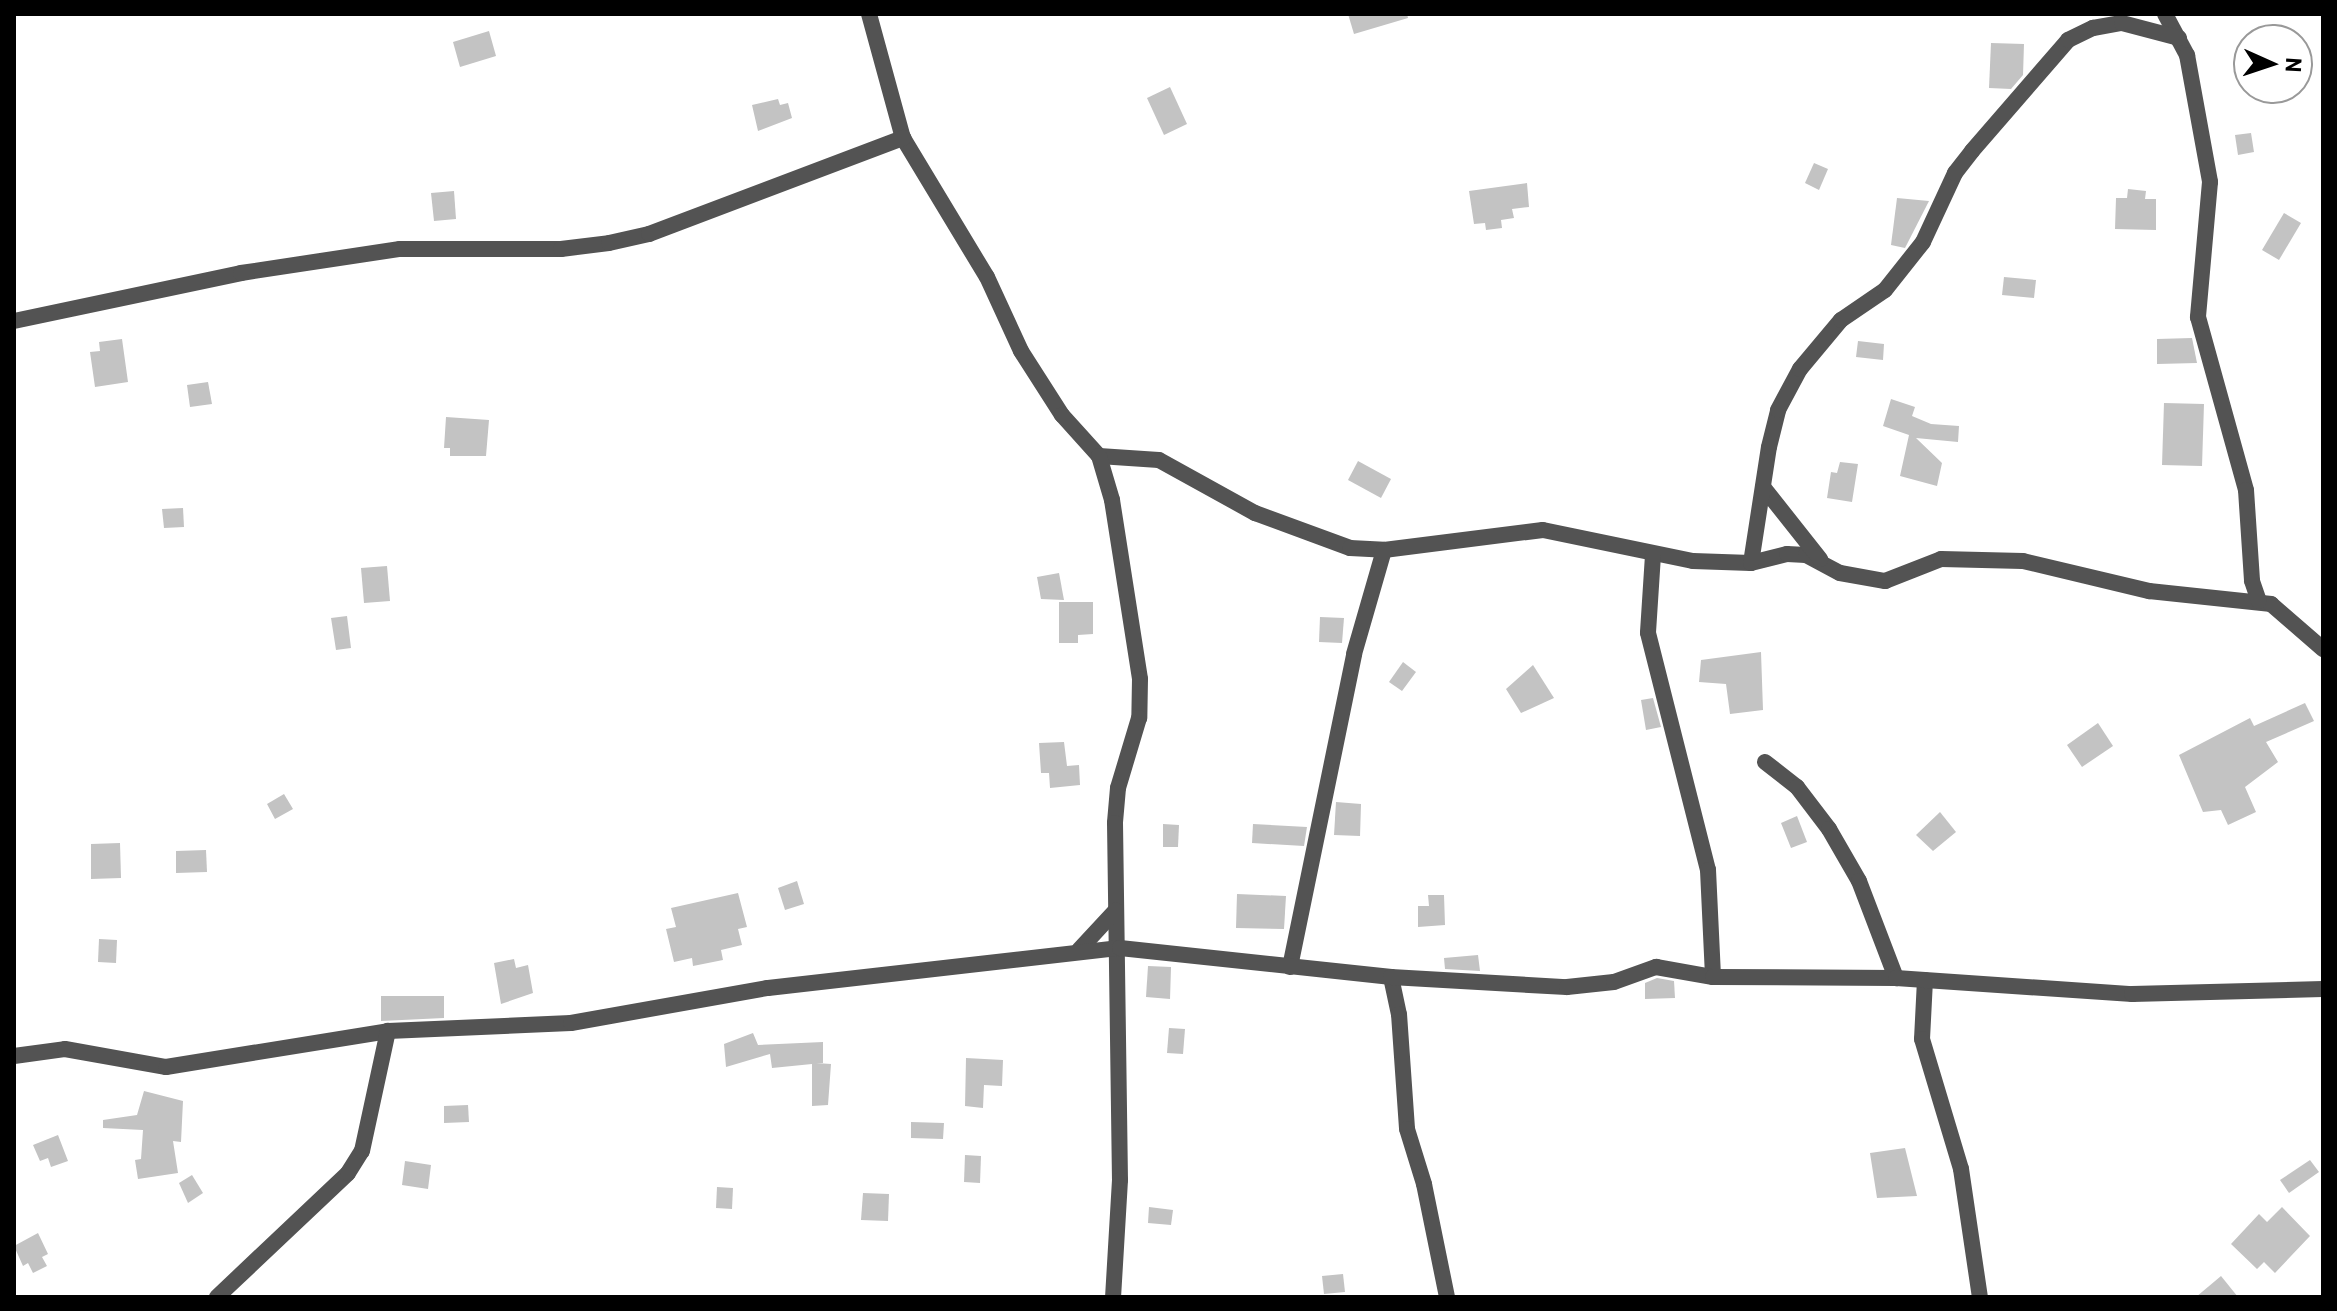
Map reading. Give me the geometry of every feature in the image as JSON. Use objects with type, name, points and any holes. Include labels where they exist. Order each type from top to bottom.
[{"type":"street","points":[[869,14],[903,138],[987,277],[1021,351],[1062,415],[1099,456],[1112,500],[1140,679],[1139,718],[1118,788],[1116,910],[1120,948],[1120,1180],[1113,1297]]},
{"type":"street","points":[[2093,28],[2104,14]]},
{"type":"street","points":[[2165,14],[2187,55],[2210,182],[2198,317],[2246,490],[2252,581],[2259,601]]},
{"type":"street","points":[[1751,563],[1778,410],[1800,369],[1841,320],[1885,290],[1923,242],[1955,173],[2068,40],[2093,28],[2122,23],[2179,38]]},
{"type":"street","points":[[14,321],[241,273],[400,249],[561,249],[609,243],[649,234],[903,138]]},
{"type":"street","points":[[1099,456],[1159,460],[1255,513],[1336,545],[1384,550],[1543,530],[1580,534],[1653,555],[1751,563],[1787,554],[1821,560]]},
{"type":"street","points":[[1763,487],[1821,560],[1840,573],[1885,581],[1941,559],[2023,561],[2149,591],[2271,604],[2323,649]]},
{"type":"street","points":[[1290,967],[1354,654],[1384,550]]},
{"type":"street","points":[[1653,555],[1648,633],[1708,870],[1713,977]]},
{"type":"street","points":[[1765,762],[1797,787],[1829,829],[1859,881],[1896,978]]},
{"type":"street","points":[[1079,950],[1116,910]]},
{"type":"street","points":[[14,1056],[65,1049],[166,1067],[388,1031],[571,1023],[768,988],[1079,950],[1120,948],[1391,977],[1567,987],[1614,982],[1656,967],[1713,977],[1896,978],[2132,994],[2323,989]]},
{"type":"street","points":[[1391,977],[1399,1014],[1407,1129],[1424,1184],[1447,1297]]},
{"type":"street","points":[[1925,980],[1922,1039],[1961,1169],[1980,1297]]},
{"type":"street","points":[[217,1297],[348,1173],[362,1151],[388,1031]]},
{"type":"building","points":[[1348,14],[1407,14],[1408,18],[1354,34]]},
{"type":"building","points":[[489,31],[496,56],[460,67],[453,42]]},
{"type":"building","points":[[1991,43],[2024,44],[2023,75],[2011,89],[1989,88]]},
{"type":"building","points":[[1170,87],[1187,124],[1164,135],[1147,98]]},
{"type":"building","points":[[778,99],[780,105],[788,103],[792,118],[758,131],[752,105]]},
{"type":"building","points":[[2251,133],[2254,152],[2238,155],[2235,135]]},
{"type":"building","points":[[1814,163],[1828,169],[1819,190],[1805,183]]},
{"type":"building","points":[[1527,183],[1529,207],[1512,209],[1514,218],[1501,220],[1502,228],[1486,230],[1485,223],[1474,224],[1469,191]]},
{"type":"building","points":[[2128,189],[2146,191],[2145,199],[2156,199],[2156,230],[2115,229],[2116,198],[2127,198]]},
{"type":"building","points":[[454,191],[456,219],[434,221],[431,193]]},
{"type":"building","points":[[1897,198],[1929,201],[1905,248],[1891,245]]},
{"type":"building","points":[[2284,213],[2301,223],[2279,260],[2262,250]]},
{"type":"building","points":[[2004,277],[2036,280],[2034,298],[2002,295]]},
{"type":"building","points":[[2192,338],[2197,363],[2157,364],[2157,339]]},
{"type":"building","points":[[122,339],[128,382],[95,387],[90,352],[100,351],[99,342]]},
{"type":"building","points":[[1858,341],[1884,344],[1883,360],[1856,357]]},
{"type":"building","points":[[208,382],[212,404],[190,407],[187,385]]},
{"type":"building","points":[[1891,399],[1915,407],[1912,416],[1931,424],[1959,426],[1958,442],[1916,438],[1942,463],[1937,486],[1900,476],[1909,435],[1883,426]]},
{"type":"building","points":[[2164,403],[2204,404],[2202,466],[2162,465]]},
{"type":"building","points":[[446,417],[489,420],[486,456],[450,456],[450,448],[444,448]]},
{"type":"building","points":[[1358,461],[1391,479],[1381,498],[1348,480]]},
{"type":"building","points":[[1840,462],[1858,464],[1852,502],[1827,498],[1831,472],[1837,473]]},
{"type":"building","points":[[183,508],[184,527],[164,528],[162,509]]},
{"type":"building","points":[[387,566],[390,601],[364,603],[361,568]]},
{"type":"building","points":[[1059,573],[1064,600],[1041,599],[1037,577]]},
{"type":"building","points":[[1059,602],[1093,602],[1093,634],[1078,635],[1078,643],[1059,643]]},
{"type":"building","points":[[347,616],[351,648],[336,650],[331,618]]},
{"type":"building","points":[[1320,617],[1344,618],[1342,643],[1319,642]]},
{"type":"building","points":[[1761,652],[1763,710],[1730,714],[1726,684],[1699,682],[1701,660]]},
{"type":"building","points":[[1403,662],[1416,672],[1402,691],[1389,682]]},
{"type":"building","points":[[1533,665],[1554,698],[1521,713],[1506,689]]},
{"type":"building","points":[[1653,698],[1661,727],[1646,730],[1641,700]]},
{"type":"building","points":[[2305,703],[2314,721],[2266,742],[2278,762],[2245,787],[2256,812],[2228,825],[2221,810],[2203,812],[2179,755],[2250,718],[2254,726]]},
{"type":"building","points":[[2098,723],[2113,746],[2082,767],[2067,745]]},
{"type":"building","points":[[1064,742],[1067,766],[1079,765],[1080,785],[1050,788],[1049,773],[1041,773],[1039,743]]},
{"type":"building","points":[[284,794],[293,809],[275,819],[267,804]]},
{"type":"building","points":[[1336,802],[1361,804],[1360,836],[1334,835]]},
{"type":"building","points":[[1940,812],[1956,832],[1933,851],[1916,835]]},
{"type":"building","points":[[1797,816],[1807,842],[1791,848],[1781,823]]},
{"type":"building","points":[[1163,824],[1179,825],[1178,847],[1163,847]]},
{"type":"building","points":[[1253,824],[1307,827],[1304,846],[1252,843]]},
{"type":"building","points":[[120,843],[121,878],[91,879],[91,844]]},
{"type":"building","points":[[206,850],[207,872],[176,873],[176,851]]},
{"type":"building","points":[[797,881],[804,904],[785,910],[778,888]]},
{"type":"building","points":[[738,893],[747,927],[738,929],[742,945],[721,950],[723,960],[693,966],[692,958],[674,962],[666,929],[676,927],[671,908]]},
{"type":"building","points":[[1237,894],[1286,896],[1284,929],[1236,928]]},
{"type":"building","points":[[1428,895],[1444,895],[1445,925],[1418,927],[1418,906],[1429,906]]},
{"type":"building","points":[[99,939],[117,940],[116,963],[98,962]]},
{"type":"building","points":[[1478,955],[1480,971],[1445,969],[1444,958]]},
{"type":"building","points":[[514,959],[516,968],[528,965],[533,993],[501,1004],[494,963]]},
{"type":"building","points":[[1148,966],[1171,967],[1170,999],[1146,997]]},
{"type":"building","points":[[1657,978],[1674,981],[1675,998],[1645,999],[1645,983]]},
{"type":"building","points":[[381,996],[444,996],[444,1018],[381,1021]]},
{"type":"building","points":[[1169,1028],[1185,1029],[1183,1054],[1167,1053]]},
{"type":"building","points":[[753,1033],[758,1045],[823,1042],[823,1063],[816,1063],[831,1064],[828,1105],[812,1106],[812,1064],[772,1068],[770,1054],[726,1067],[724,1044]]},
{"type":"building","points":[[966,1058],[1003,1060],[1002,1086],[984,1085],[983,1108],[965,1106]]},
{"type":"building","points":[[144,1091],[183,1101],[181,1142],[173,1141],[178,1173],[138,1179],[135,1160],[141,1159],[143,1130],[103,1128],[103,1120],[137,1115]]},
{"type":"building","points":[[468,1105],[469,1122],[444,1123],[444,1106]]},
{"type":"building","points":[[911,1122],[944,1123],[943,1139],[911,1138]]},
{"type":"building","points":[[58,1135],[68,1161],[51,1167],[48,1158],[40,1161],[33,1145]]},
{"type":"building","points":[[1905,1148],[1917,1196],[1877,1198],[1870,1153]]},
{"type":"building","points":[[965,1155],[981,1156],[980,1183],[964,1182]]},
{"type":"building","points":[[2310,1160],[2319,1172],[2289,1193],[2280,1180]]},
{"type":"building","points":[[405,1161],[431,1165],[428,1189],[402,1185]]},
{"type":"building","points":[[192,1175],[203,1193],[188,1203],[179,1183]]},
{"type":"building","points":[[717,1187],[733,1188],[732,1209],[716,1208]]},
{"type":"building","points":[[863,1193],[889,1194],[888,1221],[861,1220]]},
{"type":"building","points":[[1149,1207],[1173,1210],[1171,1225],[1148,1223]]},
{"type":"building","points":[[2282,1207],[2310,1236],[2275,1273],[2264,1262],[2257,1269],[2231,1244],[2259,1214],[2267,1222]]},
{"type":"building","points":[[38,1233],[48,1254],[42,1257],[47,1266],[33,1273],[28,1263],[23,1266],[14,1246]]},
{"type":"building","points":[[1343,1274],[1345,1292],[1324,1294],[1322,1276]]},
{"type":"building","points":[[2221,1276],[2238,1297],[2196,1297]]}]
